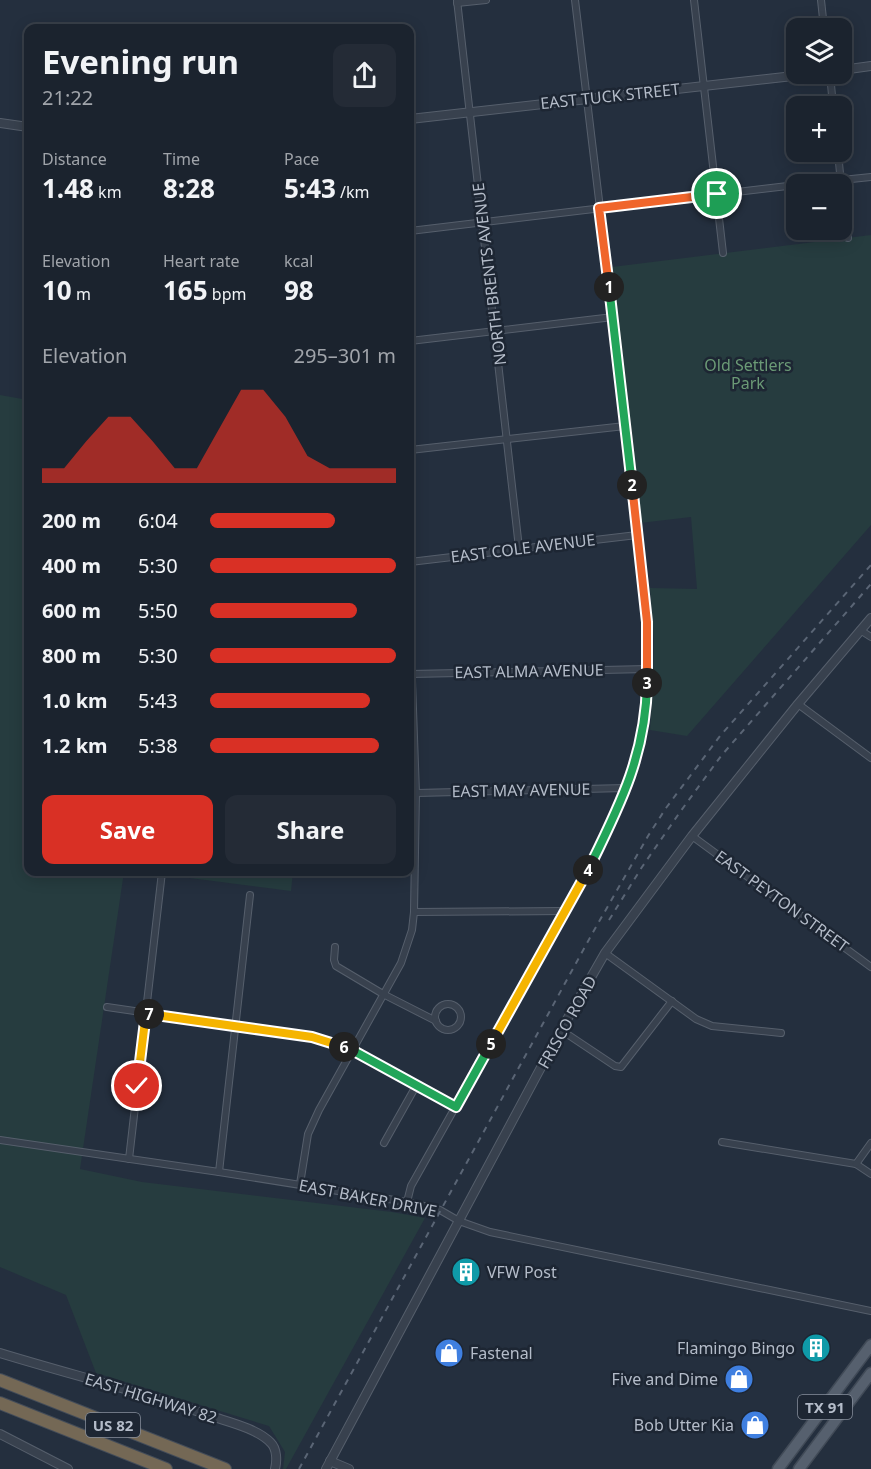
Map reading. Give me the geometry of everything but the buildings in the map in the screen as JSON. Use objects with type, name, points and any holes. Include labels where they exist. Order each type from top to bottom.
[{"type":"highway","name":"US 82","points":[[0,1380],[225,1469]]},
{"type":"highway","name":"US 82","points":[[0,1403],[166,1469]]},
{"type":"main road","name":"TX 91","points":[[778,1469],[871,1345]]},
{"type":"main road","name":"TX 91","points":[[799,1469],[871,1373]]},
{"type":"street","points":[[457,2],[486,0]]},
{"type":"street","points":[[407,1202],[411,1186],[584,878],[626,788],[643,732],[647,702],[647,622],[575,0]]},
{"type":"street","points":[[694,0],[723,253]]},
{"type":"street","points":[[821,0],[823,18]]},
{"type":"street","name":"NORTH BRENTS AVENUE","points":[[457,2],[519,548]]},
{"type":"street","points":[[852,69],[871,66]]},
{"type":"street","name":"EAST TUCK STREET","points":[[414,119],[786,77]]},
{"type":"street","points":[[0,123],[24,127]]},
{"type":"street","points":[[852,181],[871,177]]},
{"type":"street","points":[[414,231],[786,186]]},
{"type":"street","points":[[414,340],[613,317]]},
{"type":"street","points":[[414,450],[625,426]]},
{"type":"street","name":"EAST COLE AVENUE","points":[[414,561],[637,535]]},
{"type":"street","name":"FRISCO ROAD","points":[[328,1465],[561,1030],[605,953],[692,836],[798,704],[871,618]]},
{"type":"street","points":[[860,630],[871,637]]},
{"type":"street","name":"EAST ALMA AVENUE","points":[[414,674],[648,669]]},
{"type":"street","points":[[798,704],[871,758]]},
{"type":"street","points":[[300,1184],[308,1134],[401,963],[412,930],[416,793],[414,753]]},
{"type":"street","name":"EAST MAY AVENUE","points":[[416,793],[626,788]]},
{"type":"street","name":"EAST PEYTON STREET","points":[[692,836],[871,967]]},
{"type":"street","points":[[129,1159],[162,876]]},
{"type":"street","points":[[219,1172],[250,895]]},
{"type":"street","points":[[414,912],[565,911]]},
{"type":"street","points":[[335,947],[336,966],[383,994],[436,1021],[444,1030],[456,1028],[461,1021],[461,1012],[451,1003],[442,1005],[436,1012],[436,1021]]},
{"type":"street","points":[[605,953],[696,1019],[712,1026],[781,1033]]},
{"type":"street","points":[[561,1030],[615,1066],[621,1067],[672,1001]]},
{"type":"street","points":[[107,1007],[312,1037],[352,1050],[456,1107]]},
{"type":"street","points":[[384,1143],[417,1086]]},
{"type":"street","name":"EAST BAKER DRIVE","points":[[0,1140],[407,1202],[440,1210],[459,1221],[490,1232],[871,1311]]},
{"type":"street","points":[[722,1142],[856,1164],[871,1174]]},
{"type":"street","points":[[856,1164],[871,1143]]},
{"type":"street","name":"EAST HIGHWAY 82","points":[[0,1353],[174,1402],[247,1428],[272,1443],[276,1452],[275,1469]]},
{"type":"street","points":[[0,1434],[68,1469]]},
{"type":"street","points":[[328,1465],[349,1469]]},
{"type":"green space","name":"Old Settlers Park","points":[[871,235],[871,525],[687,736],[650,730],[654,640],[650,588],[697,589],[691,517],[640,523],[612,267],[831,240],[852,240],[852,237]]},
{"type":"green space","points":[[0,395],[24,399],[24,876],[123,876],[80,1169],[142,1182],[425,1218],[286,1469],[283,1469],[285,1452],[269,1426],[96,1373],[66,1295],[0,1267]]},
{"type":"green space","points":[[174,876],[293,876],[291,891]]},
{"type":"railway","points":[[299,1469],[648,836],[720,736],[871,565]]},
{"type":"railway","points":[[609,920],[642,867],[721,756],[871,584]]},
{"type":"place","name":"VFW Post","points":[[466,1272]]},
{"type":"place","name":"Flamingo Bingo","points":[[816,1348]]},
{"type":"place","name":"Fastenal","points":[[449,1353]]},
{"type":"place","name":"Five and Dime","points":[[739,1379]]},
{"type":"place","name":"Bob Utter Kia","points":[[755,1425]]},
{"type":"route","points":[[137,1086],[146,1013],[312,1037],[352,1050],[456,1107],[584,878],[606,834],[626,788],[643,732],[647,702],[647,622],[599,208],[717,194]]}]
